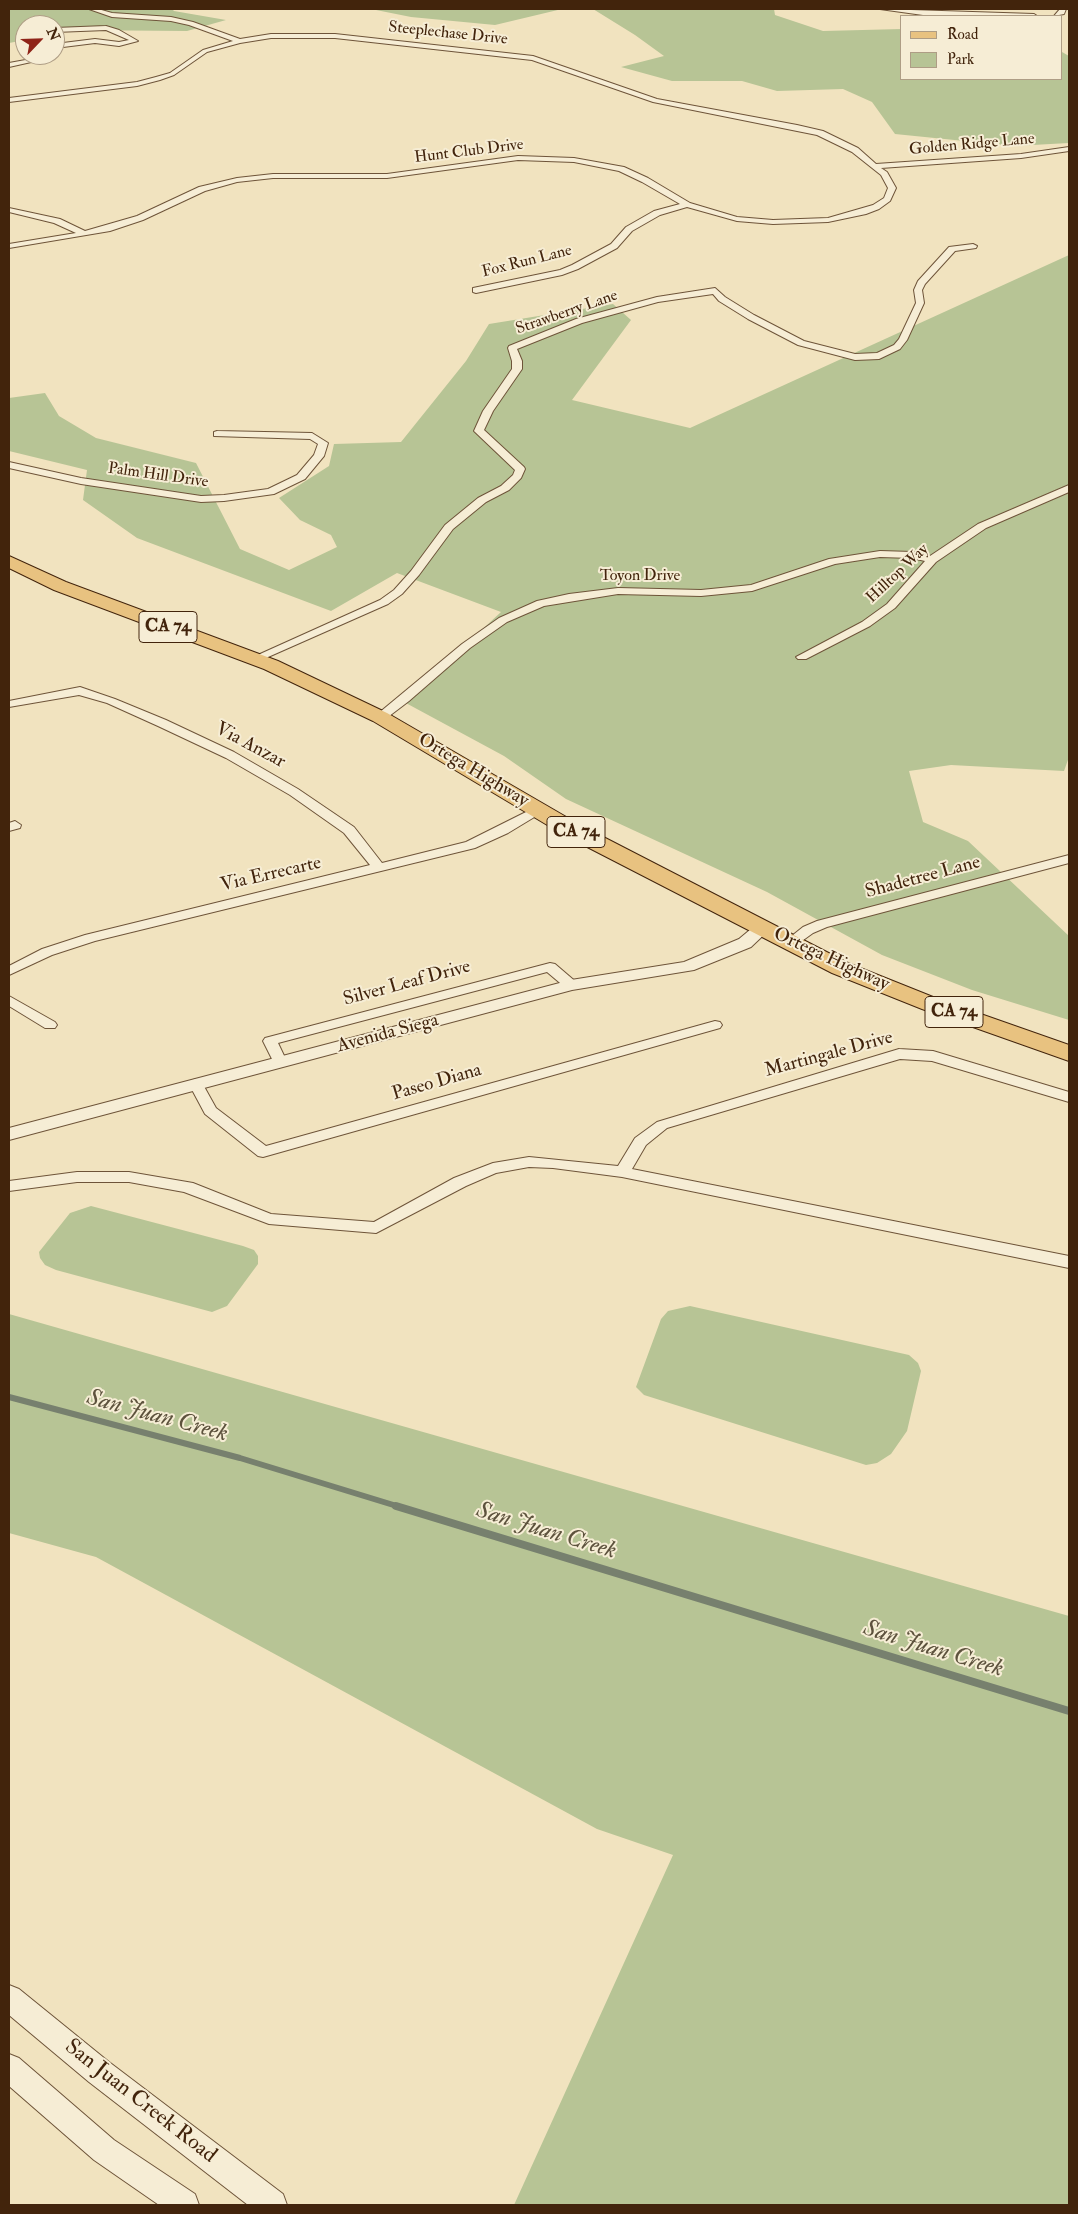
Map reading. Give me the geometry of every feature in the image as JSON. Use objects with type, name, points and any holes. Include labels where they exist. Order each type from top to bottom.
[{"type":"main road","name":"Ortega Highway","points":[[9,561],[60,586],[255,659],[380,717],[612,851],[840,968],[930,1004],[1069,1053]]},
{"type":"street","points":[[92,9],[112,15],[171,19],[191,23],[239,41]]},
{"type":"street","points":[[883,9],[923,13],[997,15]]},
{"type":"street","points":[[65,30],[106,28],[136,40],[119,44],[95,41],[65,45]]},
{"type":"street","name":"Steeplechase Drive","points":[[9,100],[121,86],[158,79],[172,74],[205,51],[239,41],[271,36],[335,36],[533,58],[655,101],[790,125],[820,133],[855,150],[876,166]]},
{"type":"street","name":"Golden Ridge Lane","points":[[876,166],[1021,156],[1069,149]]},
{"type":"street","name":"Hunt Club Drive","points":[[9,246],[85,234],[140,218],[202,189],[238,180],[294,175],[386,176],[518,158],[574,160],[621,170],[645,180],[687,205],[737,219],[804,222],[846,217],[876,207],[887,199],[892,188],[884,174],[876,166]]},
{"type":"street","name":"Fox Run Lane","points":[[476,290],[575,268],[603,254],[614,246],[630,229],[657,213],[687,205]]},
{"type":"street","points":[[9,210],[57,220],[85,234]]},
{"type":"street","name":"Strawberry Lane","points":[[255,659],[384,602],[398,592],[415,573],[449,527],[482,500],[505,488],[517,476],[520,469],[479,431],[488,411],[517,369],[517,361],[512,348],[579,321],[657,300],[714,291],[722,299],[751,317],[811,346],[855,357],[879,356],[898,347],[903,340],[920,303],[918,290],[921,283],[952,249],[973,246]]},
{"type":"street","name":"Palm Hill Drive","points":[[9,465],[81,481],[201,499],[224,498],[270,492],[301,477],[319,456],[323,443],[312,436],[217,434]]},
{"type":"street","name":"Hilltop Way","points":[[802,657],[866,624],[891,606],[932,560],[982,526],[1069,488]]},
{"type":"street","name":"Toyon Drive","points":[[380,717],[405,699],[474,640],[503,620],[541,603],[618,591],[700,593],[752,588],[833,561],[880,554],[912,555],[932,560]]},
{"type":"street","name":"Via Anzar","points":[[9,704],[80,691],[110,701],[222,751],[286,787],[350,830],[379,868]]},
{"type":"street","name":"Via Errecarte","points":[[9,971],[47,952],[90,938],[470,845],[540,810]]},
{"type":"street","name":"Shadetree Lane","points":[[790,943],[808,930],[822,924],[1069,859]]},
{"type":"street","name":"Avenida Siega","points":[[9,1134],[572,985],[638,976],[688,966],[744,943],[763,928]]},
{"type":"street","points":[[9,1000],[50,1025]]},
{"type":"street","name":"Paseo Diana","points":[[196,1084],[210,1111],[263,1152],[715,1025]]},
{"type":"street","name":"Martingale Drive","points":[[622,1172],[640,1142],[662,1124],[899,1054],[933,1056],[1069,1097]]},
{"type":"street","points":[[9,1186],[77,1177],[129,1177],[188,1188],[269,1219],[376,1228],[460,1182],[493,1168],[529,1162],[622,1172],[1069,1262]]},
{"type":"street","name":"San Juan Creek Road","points":[[9,1998],[99,2072],[272,2205]]},
{"type":"street","points":[[9,2068],[104,2150],[184,2205]]},
{"type":"green space","points":[[9,9],[172,9],[174,11],[226,20],[187,31],[65,30],[65,15],[15,15],[15,42],[9,43]]},
{"type":"green space","points":[[371,9],[562,9],[495,25],[411,17]]},
{"type":"green space","points":[[593,9],[774,9],[775,15],[823,31],[900,29],[900,80],[1063,80],[1063,53],[1069,56],[1069,143],[1014,146],[895,134],[872,102],[843,89],[777,91],[742,81],[672,81],[621,67],[664,56],[635,35]]},
{"type":"green space","points":[[1069,255],[1069,757],[1064,771],[951,765],[909,771],[923,822],[968,841],[1069,936],[1069,1020],[972,990],[882,955],[767,892],[566,799],[504,756],[404,702],[501,612],[397,573],[331,611],[137,538],[83,500],[87,470],[9,451],[9,398],[45,393],[59,416],[96,438],[196,463],[240,549],[289,570],[337,547],[331,535],[300,520],[279,498],[329,466],[334,444],[401,442],[466,361],[489,324],[613,304],[631,320],[572,400],[690,428]]},
{"type":"green space","points":[[91,1206],[243,1246],[254,1250],[258,1256],[258,1264],[227,1306],[212,1312],[56,1270],[45,1265],[40,1258],[39,1252],[70,1213]]},
{"type":"green space","points":[[690,1306],[909,1355],[918,1363],[921,1371],[907,1431],[891,1454],[877,1463],[866,1465],[644,1395],[636,1387],[661,1319],[668,1311]]},
{"type":"green space","points":[[9,1314],[1069,1616],[1069,2205],[514,2205],[673,1855],[597,1829],[96,1557],[9,1533]]},
{"type":"waterway","name":"San Juan Creek","points":[[9,1397],[240,1458],[400,1507]]},
{"type":"waterway","name":"San Juan Creek","points":[[396,1506],[1069,1711]]}]
